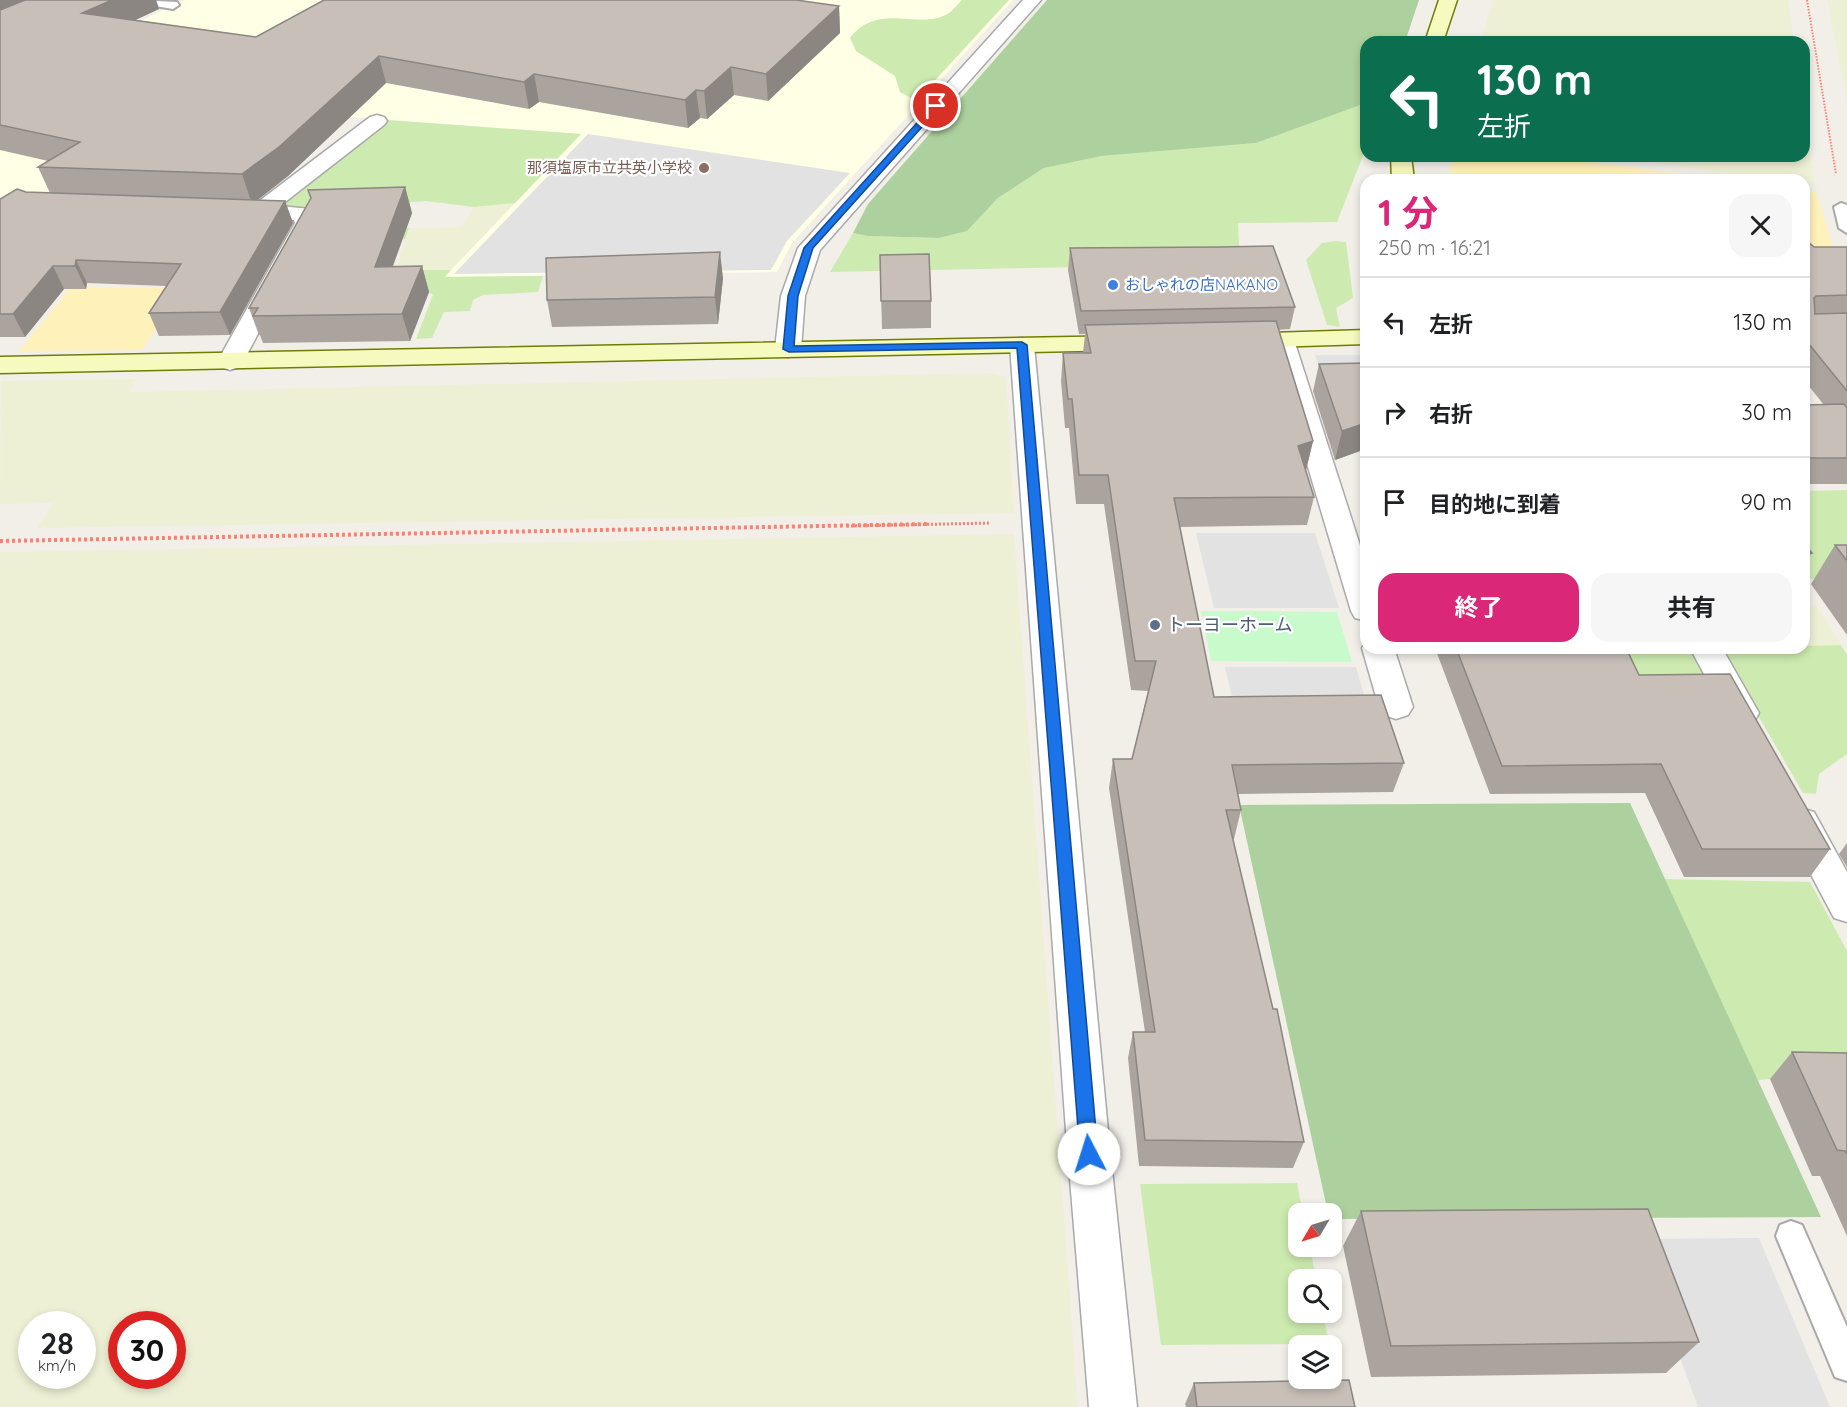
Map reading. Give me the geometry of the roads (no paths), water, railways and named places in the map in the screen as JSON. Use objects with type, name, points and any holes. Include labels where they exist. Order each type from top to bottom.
[{"type":"street","points":[[789,349],[793,296],[808,248],[1032,0]]},
{"type":"street","points":[[1436,36],[1448,0]]},
{"type":"street","points":[[260,212],[377,121]]},
{"type":"street","points":[[225,210],[302,214],[306,223],[230,362]]},
{"type":"street","points":[[1211,341],[1360,337]]},
{"type":"street","points":[[1282,340],[1360,592]]},
{"type":"street","points":[[0,365],[1152,342]]},
{"type":"street","points":[[1022,345],[1087,1131],[1113,1407]]},
{"type":"street","points":[[1380,654],[1396,707]]},
{"type":"street","points":[[1709,654],[1757,741]]},
{"type":"street","points":[[1785,793],[1847,907]]},
{"type":"lane","points":[[143,0],[173,5]]},
{"type":"lane","points":[[1841,207],[1847,228]]},
{"type":"lane","points":[[1791,1236],[1847,1365]]},
{"type":"place","name":"那須塩原市立共英小学校","points":[[704,168]]},
{"type":"place","name":"おしゃれの店NAKANO","points":[[1113,285]]},
{"type":"place","name":"トーヨーホーム","points":[[1155,625]]}]
